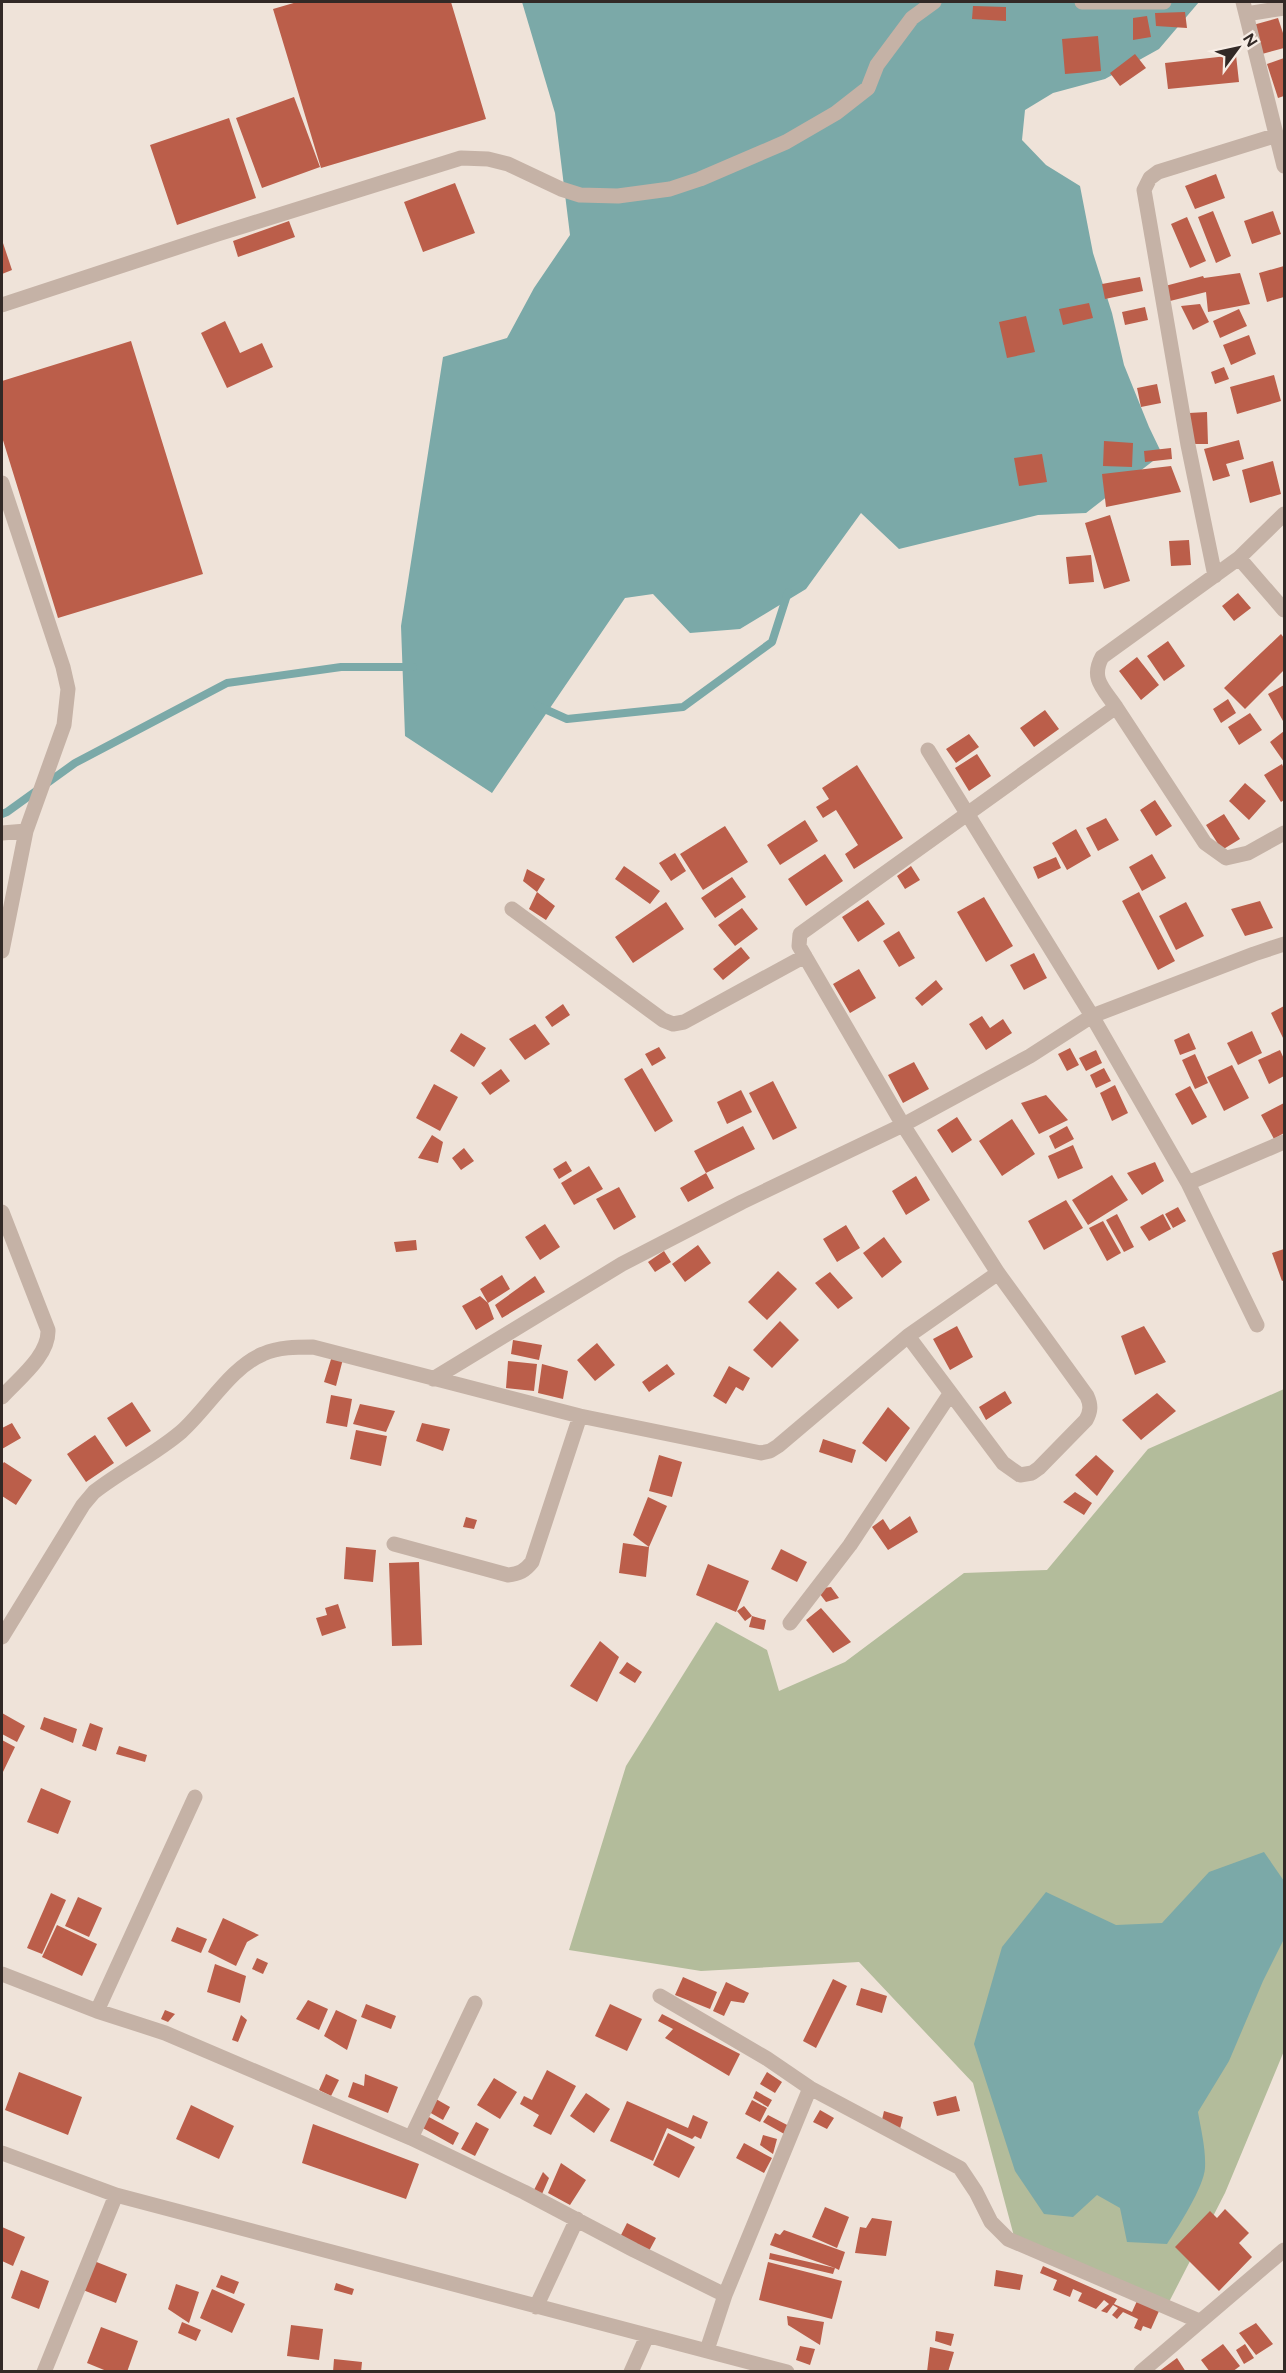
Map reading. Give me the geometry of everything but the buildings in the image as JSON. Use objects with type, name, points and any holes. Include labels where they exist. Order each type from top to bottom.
[{"type":"street","points":[[2,305],[461,158],[488,159],[508,165],[580,195],[618,196],[670,189],[700,179],[786,142],[836,113],[868,88],[877,65],[912,18],[934,2]]},
{"type":"street","points":[[1082,2],[1164,2]]},
{"type":"street","points":[[1284,8],[1245,8],[1284,166]]},
{"type":"street","points":[[1215,576],[1188,445],[1144,190],[1150,178],[1158,172],[1277,135]]},
{"type":"street","points":[[2,483],[63,667],[68,689],[64,725],[26,831],[2,951]]},
{"type":"street","points":[[1284,514],[1239,558],[1102,657],[1096,668],[1097,680],[1205,843],[1226,858],[1248,854],[1284,833]]},
{"type":"street","points":[[1239,558],[1284,610]]},
{"type":"street","points":[[908,1336],[1003,1462],[1020,1475],[1032,1473],[1039,1468],[1086,1420],[1090,1412],[1091,1405],[1088,1396],[998,1273],[903,1125],[799,945],[800,934],[1116,707]]},
{"type":"street","points":[[928,750],[1092,1016],[1188,1183],[1257,1325]]},
{"type":"street","points":[[2,833],[26,831]]},
{"type":"street","points":[[512,909],[663,1020],[674,1024],[684,1022],[805,956]]},
{"type":"street","points":[[433,1379],[622,1264],[742,1202],[903,1125],[1030,1056],[1092,1016],[1284,944]]},
{"type":"street","points":[[1188,1183],[1284,1142]]},
{"type":"street","points":[[2,1212],[48,1330],[48,1341],[42,1352],[2,1397]]},
{"type":"street","points":[[2,1637],[83,1505],[94,1492],[180,1433],[203,1412],[240,1369],[262,1354],[288,1347],[313,1347],[580,1416],[761,1453],[770,1451],[908,1336],[998,1273]]},
{"type":"street","points":[[790,1623],[850,1545],[950,1394]]},
{"type":"street","points":[[394,1544],[508,1575],[519,1574],[526,1570],[532,1562],[580,1416]]},
{"type":"street","points":[[97,2011],[195,1797]]},
{"type":"street","points":[[2,1974],[97,2011],[165,2033],[411,2138],[578,2219],[634,2250],[725,2295]]},
{"type":"street","points":[[660,1996],[766,2058],[810,2088],[960,2168],[976,2192],[991,2222],[1008,2239],[1199,2321]]},
{"type":"street","points":[[411,2138],[475,2003]]},
{"type":"street","points":[[707,2350],[725,2295],[810,2088]]},
{"type":"street","points":[[2,2153],[116,2195],[787,2372]]},
{"type":"street","points":[[44,2372],[116,2195]]},
{"type":"street","points":[[536,2307],[578,2219]]},
{"type":"street","points":[[1141,2372],[1284,2250]]},
{"type":"street","points":[[631,2372],[646,2336]]},
{"type":"green space","points":[[1284,1389],[1284,2051],[1225,2193],[1168,2304],[1015,2240],[973,2083],[859,1962],[701,1971],[569,1950],[626,1766],[716,1622],[767,1650],[779,1691],[845,1662],[964,1573],[1047,1570],[1148,1449]]},
{"type":"water","points":[[522,2],[1199,2],[1159,49],[1105,79],[1053,93],[1025,110],[1022,140],[1046,165],[1080,186],[1093,253],[1112,313],[1124,365],[1162,454],[1086,513],[1038,515],[899,549],[861,513],[806,589],[740,629],[690,633],[653,594],[625,598],[492,793],[405,736],[401,626],[443,357],[507,338],[534,288],[570,235],[555,113]]},
{"type":"water","points":[[1264,1852],[1284,1881],[1284,1939],[1263,1981],[1229,2061],[1198,2112],[1204,2147],[1204,2176],[1177,2228],[1167,2244],[1127,2242],[1120,2208],[1097,2195],[1073,2217],[1044,2214],[1015,2171],[974,2044],[1002,1947],[1046,1892],[1116,1925],[1162,1923],[1209,1872]]},
{"type":"waterway","points":[[538,706],[567,719],[683,707],[772,642],[788,592]]},
{"type":"waterway","points":[[2,814],[75,763],[227,683],[341,667],[413,667]]}]
